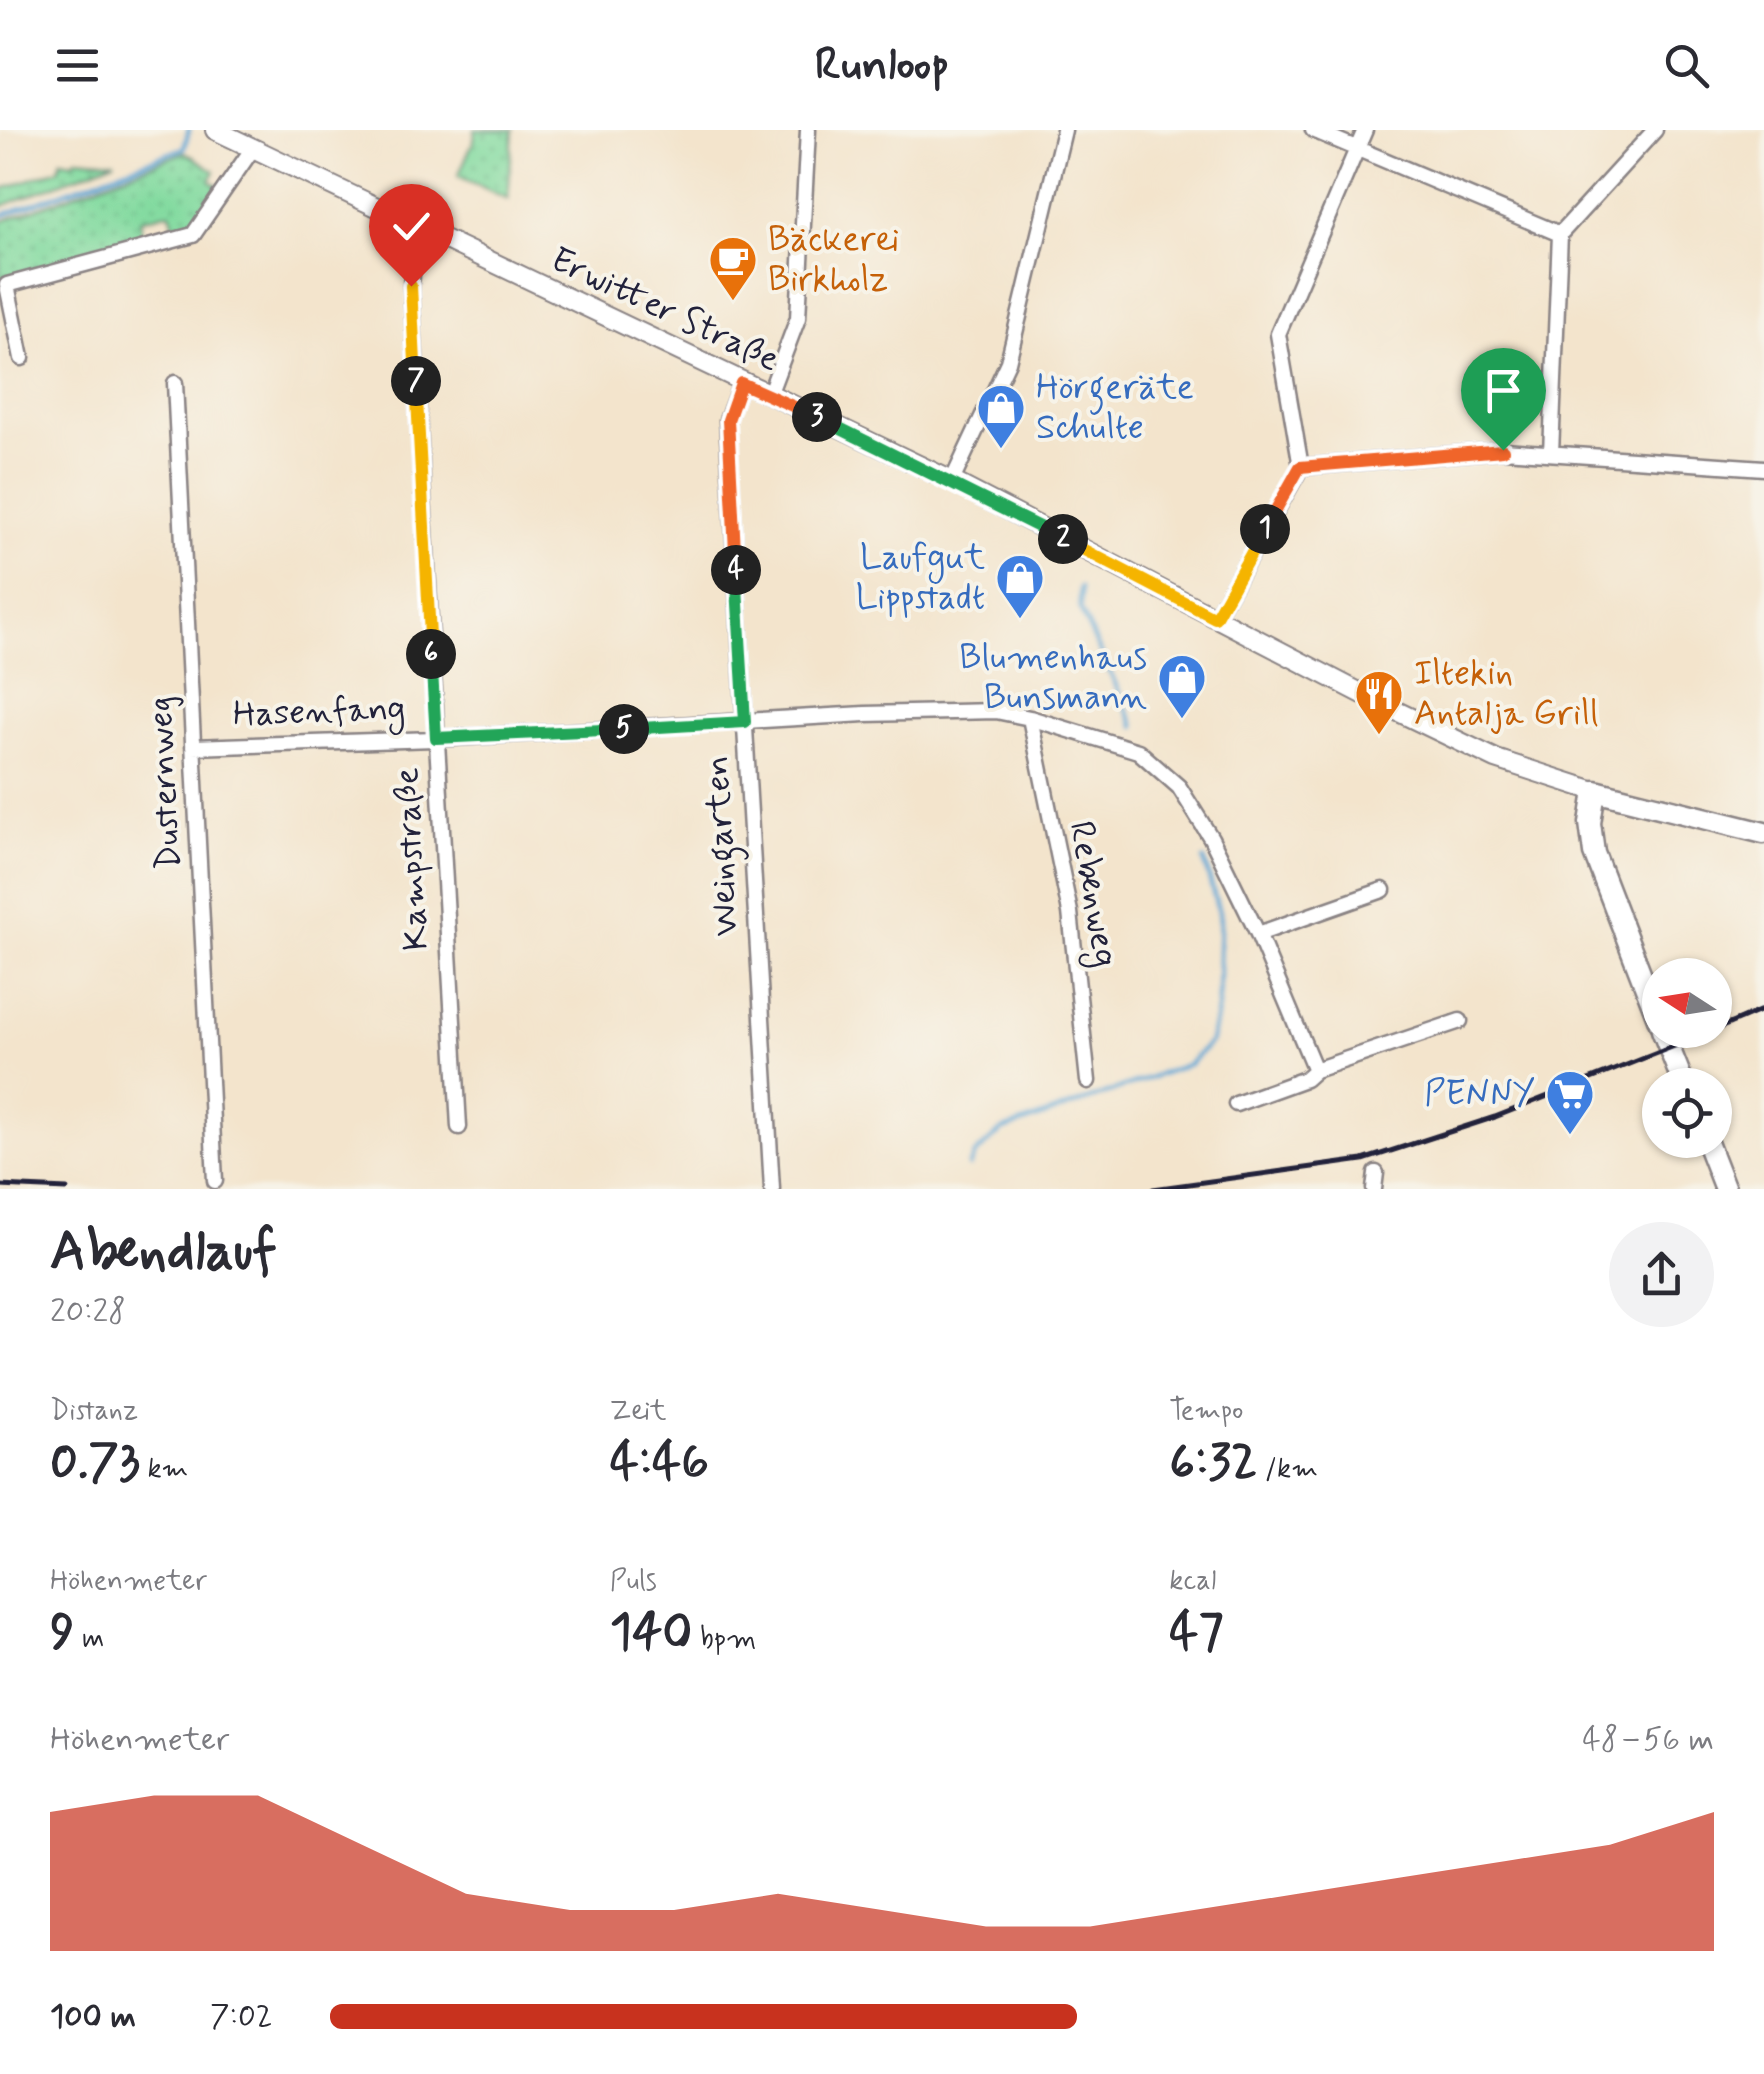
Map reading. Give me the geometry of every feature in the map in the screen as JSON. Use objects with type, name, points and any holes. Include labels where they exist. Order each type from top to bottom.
[{"type":"main road","name":"Erwitter Straße","points":[[1595,790],[1764,833]]},
{"type":"main road","points":[[1595,790],[1590,823],[1594,853],[1642,978]]},
{"type":"main road","points":[[1712,1158],[1723,1188]]},
{"type":"street","points":[[769,395],[798,318],[808,130]]},
{"type":"street","points":[[952,482],[1008,362],[1064,130]]},
{"type":"street","points":[[1314,130],[1560,234]]},
{"type":"street","points":[[1215,618],[1300,467],[1278,334],[1366,130]]},
{"type":"street","points":[[1551,453],[1560,234],[1655,130]]},
{"type":"street","name":"Erwitter Straße","points":[[218,131],[256,139],[420,230],[952,482],[1496,759],[1595,790]]},
{"type":"street","points":[[22,358],[7,285],[193,236],[256,139]]},
{"type":"street","name":"Kampstraße","points":[[420,230],[411,286],[458,1127]]},
{"type":"street","name":"Dusternweg","points":[[176,383],[215,1181]]},
{"type":"street","name":"Weingarten","points":[[741,383],[728,420],[772,1189]]},
{"type":"street","points":[[1300,467],[1503,450],[1764,468]]},
{"type":"street","name":"Hasenfang","points":[[193,746],[436,738],[865,714],[979,712],[1030,718],[1138,751],[1179,788],[1212,838],[1258,934],[1315,1070]]},
{"type":"street","name":"Rebenweg","points":[[1030,718],[1070,912],[1088,1081]]},
{"type":"street","points":[[1258,934],[1383,890]]},
{"type":"street","points":[[1236,1104],[1305,1079],[1315,1070],[1460,1021]]},
{"type":"green space","points":[[475,130],[513,130],[508,199],[458,176]]},
{"type":"green space","points":[[185,152],[215,171],[210,181],[219,186],[190,225],[175,228],[170,212],[140,220],[143,236],[0,280],[0,222]]},
{"type":"green space","points":[[76,158],[115,161],[0,207],[0,190],[59,169],[61,160],[74,162]]},
{"type":"waterway","points":[[0,216],[184,148],[189,130]]},
{"type":"waterway","points":[[1080,588],[1080,609],[1135,726]]},
{"type":"waterway","points":[[969,1166],[974,1156],[1001,1131],[1189,1064],[1211,1041],[1218,1006],[1220,917],[1204,860]]},
{"type":"railway","points":[[1732,1023],[1764,1009]]},
{"type":"railway","points":[[1153,1189],[1363,1160],[1495,1117],[1669,1048]]},
{"type":"railway","points":[[0,1186],[67,1189]]},
{"type":"place","name":"Bäckerei Birkholz","points":[[733,302]]},
{"type":"place","name":"Hörgeräte Schulte","points":[[1001,450]]},
{"type":"place","name":"Laufgut Lippstadt","points":[[1020,620]]},
{"type":"place","name":"Blumenhaus Bunsmann","points":[[1182,720]]},
{"type":"place","name":"Iltekin Antalja Grill","points":[[1379,736]]},
{"type":"place","name":"PENNY","points":[[1570,1136]]},
{"type":"route","points":[[411,286],[436,738],[745,722],[728,420],[741,383],[952,482],[1215,618],[1300,467],[1503,450]]}]
